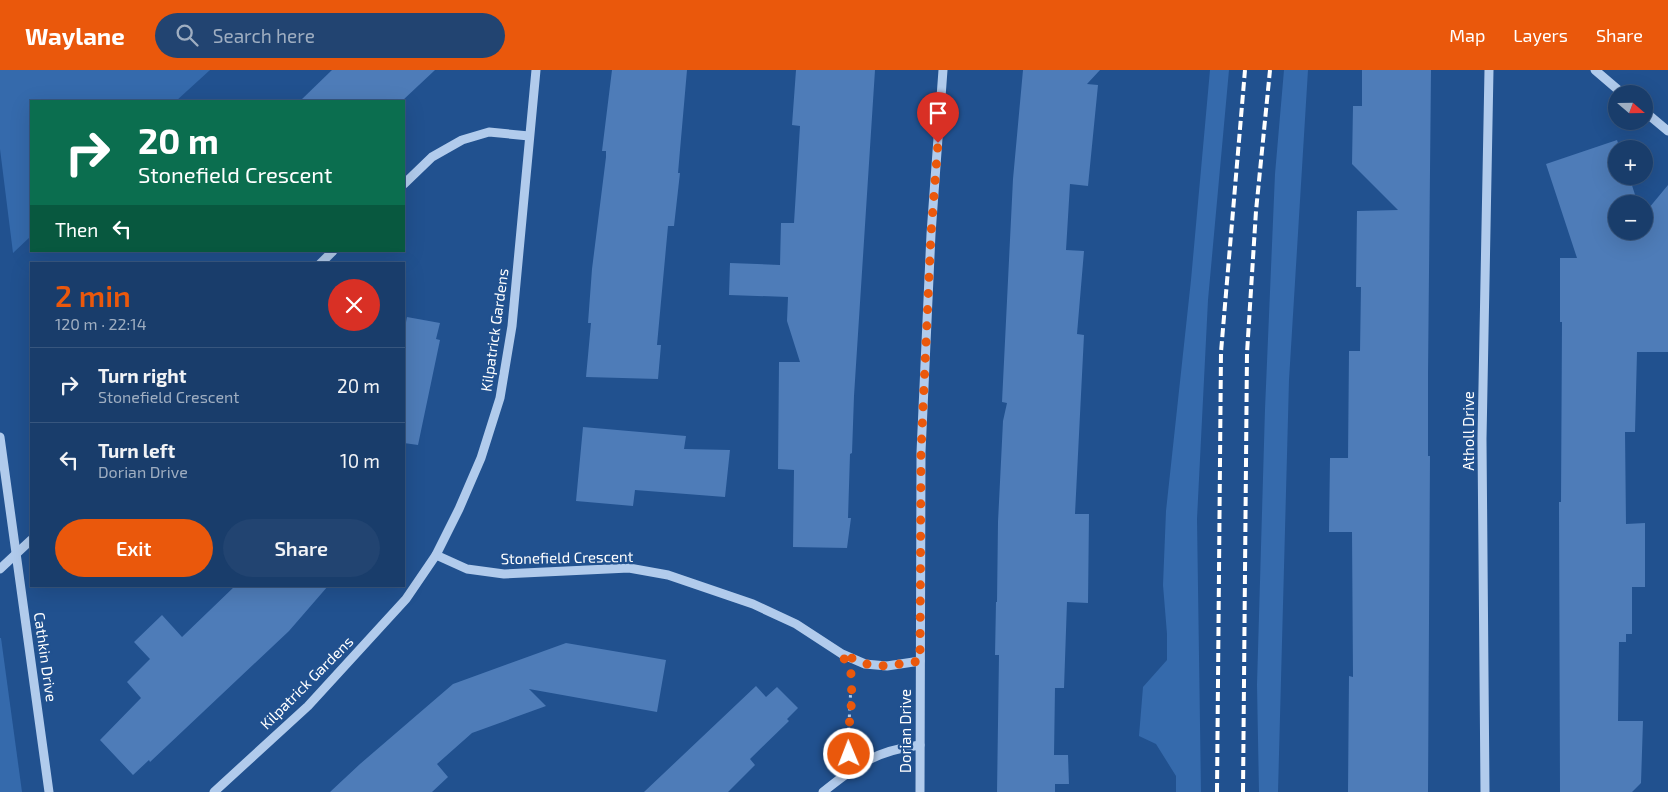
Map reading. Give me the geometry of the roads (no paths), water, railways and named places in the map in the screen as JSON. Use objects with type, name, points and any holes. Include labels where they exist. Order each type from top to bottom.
[{"type":"street","name":"Kilpatrick Gardens","points":[[214,792],[308,706],[406,599],[436,555],[481,458],[500,398],[512,326],[536,70]]},
{"type":"street","name":"Dorian Drive","points":[[920,792],[922,442],[931,234],[943,70]]},
{"type":"street","name":"Atholl Drive","points":[[1485,792],[1482,439],[1489,70]]},
{"type":"street","points":[[1595,70],[1612,85]]},
{"type":"street","points":[[1653,119],[1668,132]]},
{"type":"street","points":[[405,183],[432,157],[462,140],[489,132],[530,136]]},
{"type":"street","points":[[322,262],[332,252]]},
{"type":"street","name":"Cathkin Drive","points":[[0,437],[49,792]]},
{"type":"street","points":[[0,570],[30,541]]},
{"type":"street","name":"Stonefield Crescent","points":[[436,555],[467,569],[504,574],[629,568],[668,575],[754,604],[796,624],[842,654],[866,664],[886,666],[920,661]]},
{"type":"street","points":[[823,792],[851,770],[877,755],[895,749],[920,745]]},
{"type":"railway","points":[[1217,792],[1221,352],[1245,70]]},
{"type":"railway","points":[[1243,792],[1247,353],[1256,211],[1270,70]]}]
